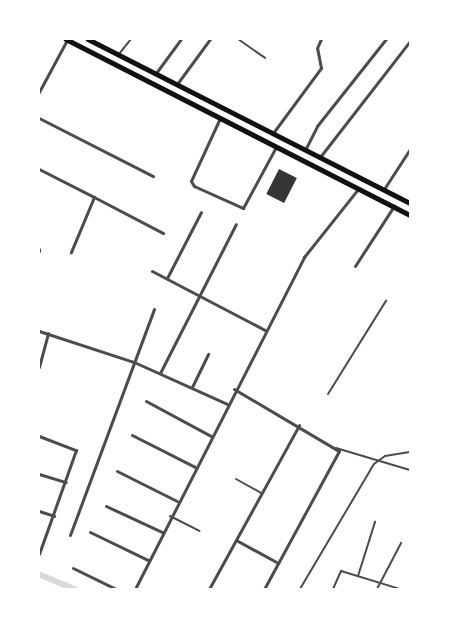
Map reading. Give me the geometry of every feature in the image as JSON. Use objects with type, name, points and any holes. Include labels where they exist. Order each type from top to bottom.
[{"type":"main road","points":[[67,39],[410,215]]},
{"type":"main road","points":[[92,40],[410,203]]},
{"type":"main road","points":[[287,153],[292,143]]},
{"type":"street","points":[[39,92],[67,39]]},
{"type":"street","points":[[156,73],[181,39]]},
{"type":"street","points":[[177,84],[210,39]]},
{"type":"street","points":[[273,133],[321,68],[317,48],[321,39]]},
{"type":"street","points":[[305,150],[317,126],[386,39]]},
{"type":"street","points":[[320,157],[410,41]]},
{"type":"street","points":[[39,118],[153,176]]},
{"type":"street","points":[[220,118],[191,180],[194,186],[242,208],[276,147]]},
{"type":"street","points":[[384,189],[410,149]]},
{"type":"street","points":[[39,168],[163,233]]},
{"type":"street","points":[[135,589],[234,389],[304,257],[358,189]]},
{"type":"street","points":[[71,252],[94,197]]},
{"type":"street","points":[[356,266],[394,206]]},
{"type":"street","points":[[167,278],[201,212]]},
{"type":"street","points":[[160,373],[236,224]]},
{"type":"street","points":[[152,271],[265,330]]},
{"type":"street","points":[[70,536],[154,309]]},
{"type":"street","points":[[39,331],[134,362],[227,404]]},
{"type":"street","points":[[39,367],[48,333]]},
{"type":"street","points":[[192,387],[208,354]]},
{"type":"street","points":[[234,389],[336,448],[338,454],[264,589]]},
{"type":"street","points":[[146,402],[211,436]]},
{"type":"street","points":[[209,589],[299,425]]},
{"type":"street","points":[[132,435],[195,467]]},
{"type":"street","points":[[39,436],[76,450],[39,554]]},
{"type":"street","points":[[118,472],[177,501]]},
{"type":"street","points":[[39,474],[66,482]]},
{"type":"street","points":[[106,506],[162,532]]},
{"type":"street","points":[[39,511],[54,516]]},
{"type":"street","points":[[90,532],[148,560]]},
{"type":"street","points":[[236,540],[278,563]]},
{"type":"street","points":[[73,568],[116,589]]},
{"type":"lane","points":[[119,54],[130,39]]},
{"type":"lane","points":[[238,39],[265,58]]},
{"type":"lane","points":[[328,394],[386,302]]},
{"type":"lane","points":[[336,448],[377,462],[410,470]]},
{"type":"lane","points":[[300,589],[377,462],[385,456],[410,452]]},
{"type":"lane","points":[[236,479],[262,493]]},
{"type":"lane","points":[[170,516],[199,531]]},
{"type":"lane","points":[[358,576],[375,522]]},
{"type":"lane","points":[[377,589],[400,542]]},
{"type":"lane","points":[[333,589],[341,572],[400,589]]},
{"type":"building","points":[[279,169],[297,178],[284,203],[266,194]]},
{"type":"waterway","points":[[39,574],[74,589]]}]
